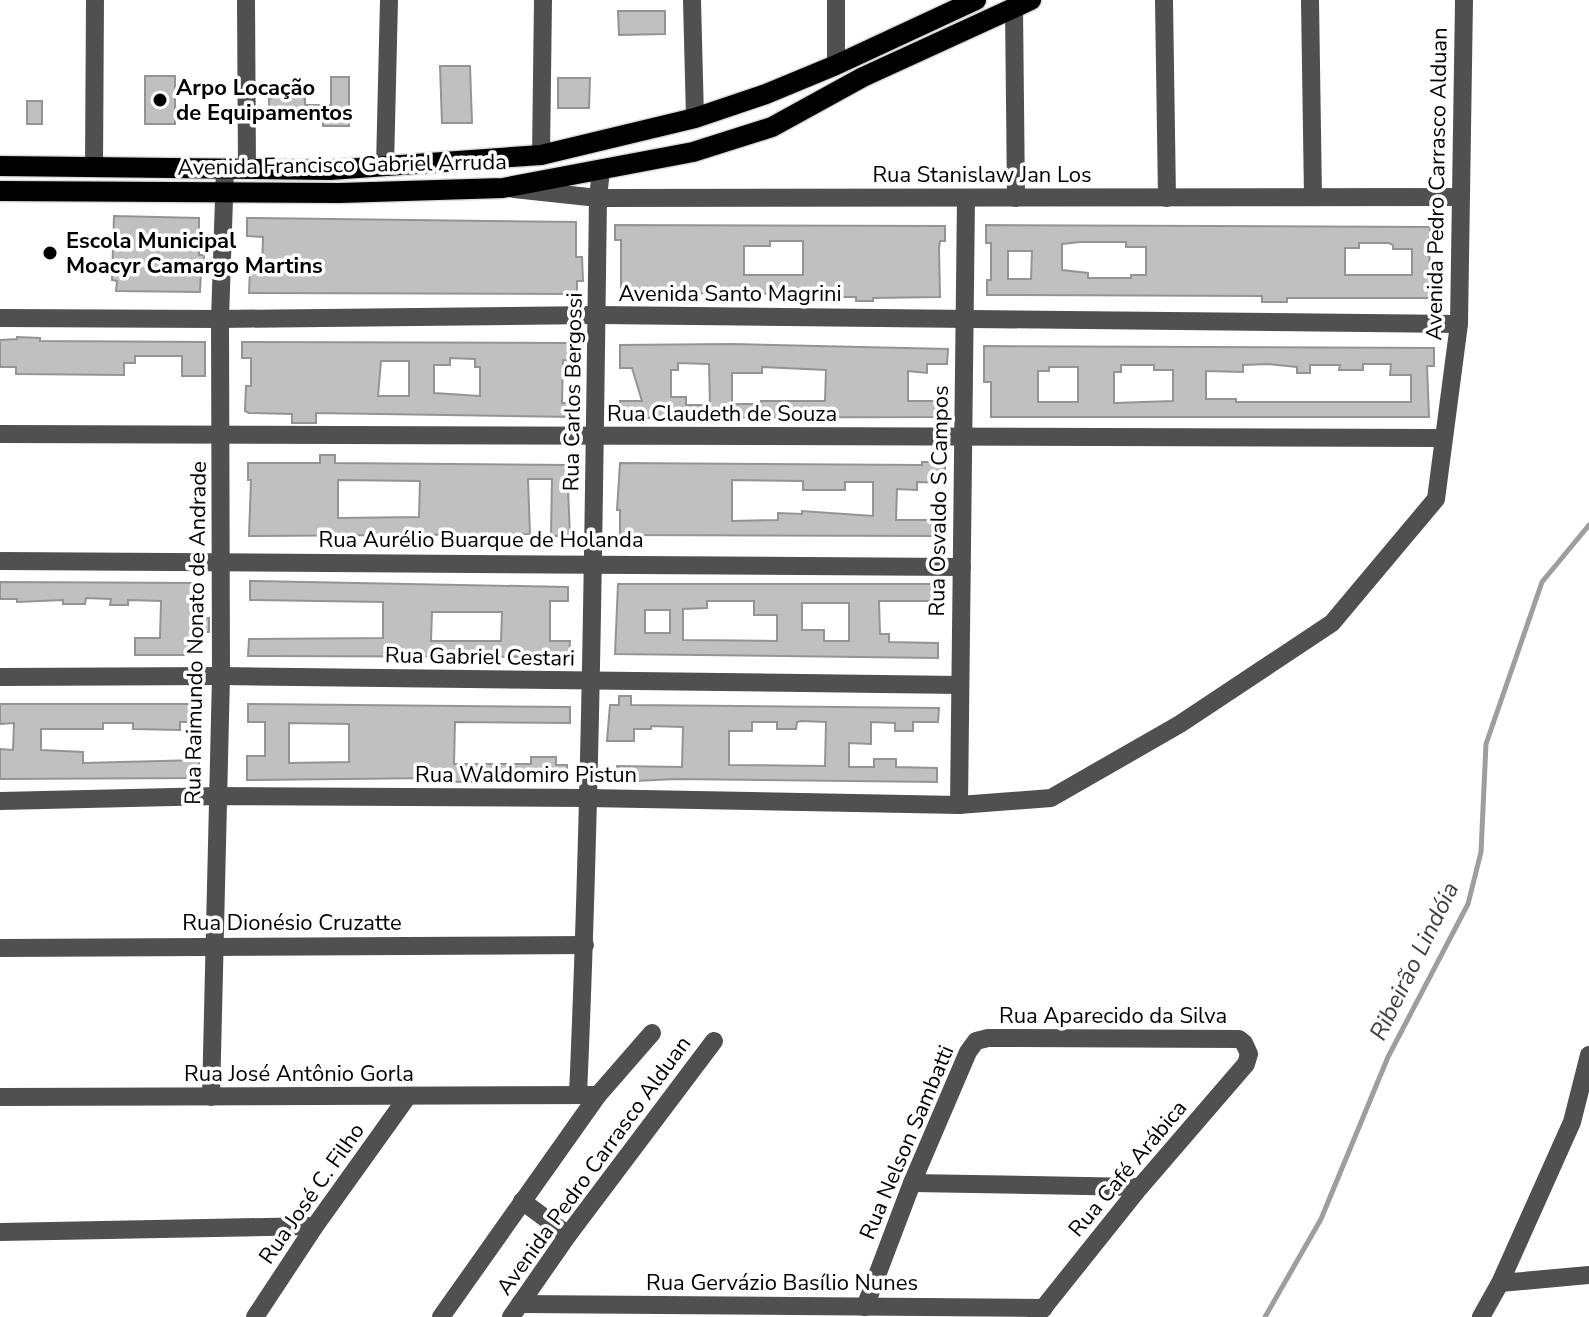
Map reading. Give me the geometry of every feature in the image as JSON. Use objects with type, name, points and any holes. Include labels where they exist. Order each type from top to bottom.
[{"type":"main road","name":"Avenida Francisco Gabriel Arruda","points":[[0,166],[330,170],[541,155],[695,118],[766,94],[976,0]]},
{"type":"main road","name":"Avenida Francisco Gabriel Arruda","points":[[0,191],[339,193],[503,188],[693,152],[772,127],[863,77],[1023,4]]},
{"type":"street","points":[[94,167],[95,0]]},
{"type":"street","points":[[246,0],[247,169]]},
{"type":"street","points":[[385,166],[389,0]]},
{"type":"street","points":[[541,155],[543,0]]},
{"type":"street","points":[[692,0],[695,118]]},
{"type":"street","points":[[836,0],[836,65]]},
{"type":"street","points":[[1164,0],[1167,198]]},
{"type":"street","points":[[1310,0],[1313,197]]},
{"type":"street","name":"Avenida Pedro Carrasco Alduan","points":[[1051,798],[1180,724],[1332,623],[1436,499],[1459,324],[1464,0]]},
{"type":"street","points":[[1016,198],[1023,4]]},
{"type":"street","name":"Rua Raimundo Nonato de Andrade","points":[[211,1097],[221,676],[220,319],[225,169]]},
{"type":"street","name":"Rua Carlos Bergossi","points":[[578,1095],[585,945],[598,198],[601,170]]},
{"type":"street","name":"Rua Stanislaw Jan Los","points":[[503,188],[598,198],[1461,197]]},
{"type":"street","name":"Rua Osvaldo S Campos","points":[[959,805],[966,198]]},
{"type":"street","name":"Avenida Santo Magrini","points":[[0,318],[597,315],[1459,324]]},
{"type":"street","name":"Rua Claudeth de Souza","points":[[0,434],[1443,438]]},
{"type":"street","name":"Rua Aurélio Buarque de Holanda","points":[[0,561],[962,567]]},
{"type":"street","name":"Rua Gabriel Cestari","points":[[0,677],[221,676],[960,685]]},
{"type":"street","name":"Rua Waldomiro Pistun","points":[[0,801],[217,796],[588,798],[959,805],[1051,798]]},
{"type":"street","name":"Rua Dionésio Cruzatte","points":[[0,948],[585,945]]},
{"type":"street","name":"Avenida Pedro Carrasco Alduan","points":[[441,1317],[598,1095],[652,1033]]},
{"type":"street","name":"Rua Aparecido da Silva","points":[[976,1041],[988,1038],[1239,1039],[1247,1048]]},
{"type":"street","name":"Avenida Pedro Carrasco Alduan","points":[[516,1311],[568,1235],[714,1041]]},
{"type":"street","name":"Rua Nelson Sambatti","points":[[865,1307],[912,1183],[968,1052],[976,1041]]},
{"type":"street","name":"Rua Café Arábica","points":[[1040,1312],[1140,1187],[1246,1064],[1247,1048]]},
{"type":"street","points":[[1481,1317],[1580,1122],[1589,1055]]},
{"type":"street","name":"Rua José Antônio Gorla","points":[[0,1097],[598,1095]]},
{"type":"street","name":"Rua José C. Filho","points":[[255,1317],[315,1226],[408,1096]]},
{"type":"street","points":[[912,1183],[1140,1187]]},
{"type":"street","points":[[522,1201],[568,1235]]},
{"type":"street","points":[[0,1232],[315,1226]]},
{"type":"street","points":[[1500,1283],[1589,1275]]},
{"type":"street","name":"Rua Gervázio Basílio Nunes","points":[[516,1311],[865,1307],[1040,1312]]},
{"type":"building","points":[[618,11],[665,11],[665,34],[619,35]]},
{"type":"building","points":[[440,66],[470,66],[472,123],[442,123]]},
{"type":"building","name":"Arpo Locação de Equipamentos","points":[[145,76],[175,76],[175,124],[145,124]]},
{"type":"building","points":[[331,77],[349,77],[349,126],[323,126],[323,120],[269,117],[269,99],[276,97],[305,98],[305,105],[331,105]]},
{"type":"building","points":[[558,78],[590,78],[589,108],[558,108]]},
{"type":"building","points":[[27,101],[42,101],[42,124],[27,124]]},
{"type":"building","points":[[114,216],[199,218],[199,255],[204,255],[200,292],[116,291],[117,281],[112,280]]},
{"type":"building","points":[[247,218],[576,222],[576,257],[582,257],[583,281],[577,281],[577,294],[249,293],[250,270],[262,270],[263,237],[247,236]]},
{"type":"building","points":[[615,225],[945,226],[945,241],[940,241],[939,248],[940,297],[873,298],[873,301],[856,301],[856,297],[785,297],[785,294],[657,293],[657,296],[621,296],[621,240],[615,240]],"holes":[[[770,241],[803,241],[803,275],[744,275],[744,246],[770,246]]]},
{"type":"building","points":[[986,225],[1430,227],[1429,298],[1287,298],[1287,302],[1262,302],[1262,296],[987,295],[987,280],[991,280],[991,243],[986,243]],"holes":[[[1126,242],[1126,247],[1146,247],[1146,275],[1088,278],[1088,273],[1062,270],[1062,244]],[[1359,243],[1389,243],[1393,249],[1412,249],[1412,275],[1345,275],[1345,248],[1359,248]],[[1008,251],[1032,251],[1031,279],[1008,279]]]},
{"type":"building","points":[[40,338],[40,341],[205,342],[205,376],[182,376],[182,356],[135,356],[135,363],[124,363],[124,375],[16,374],[16,367],[0,367],[0,340]]},
{"type":"building","points":[[242,342],[573,343],[573,361],[563,360],[562,403],[572,403],[572,417],[316,413],[316,423],[292,423],[292,414],[245,411],[246,386],[251,386],[251,358],[242,358]],"holes":[[[450,358],[475,359],[475,367],[480,367],[480,396],[434,393],[434,365],[450,365]],[[381,361],[409,361],[409,396],[378,396]]]},
{"type":"building","points":[[620,345],[948,349],[947,364],[927,364],[927,373],[908,371],[908,401],[940,401],[940,417],[620,418],[620,401],[642,401],[632,368],[620,368]],"holes":[[[678,363],[709,364],[710,405],[686,405],[686,397],[671,397],[671,370],[678,370]],[[762,367],[826,370],[825,401],[732,404],[732,373],[762,373]]]},
{"type":"building","points":[[984,346],[1434,348],[1434,366],[1427,366],[1429,417],[991,417],[991,382],[984,382]],"holes":[[[1363,364],[1391,364],[1390,375],[1411,375],[1411,402],[1236,402],[1236,399],[1206,399],[1206,371],[1243,372],[1243,365],[1297,367],[1297,373],[1310,373],[1310,365],[1340,365],[1339,370],[1363,370]],[[1121,365],[1154,365],[1154,370],[1173,370],[1173,401],[1114,403],[1114,372],[1121,372]],[[1049,367],[1078,367],[1078,402],[1038,402],[1038,371],[1049,371]]]},
{"type":"building","points":[[320,455],[335,455],[335,463],[567,465],[570,536],[551,536],[552,479],[528,479],[530,534],[249,536],[251,480],[248,480],[248,463],[320,463]],"holes":[[[338,480],[420,481],[419,517],[338,518]]]},
{"type":"building","points":[[922,462],[945,462],[945,483],[917,482],[917,490],[897,489],[896,520],[940,520],[940,536],[620,535],[620,510],[617,510],[620,463],[922,465]],"holes":[[[732,480],[803,481],[803,490],[845,490],[845,482],[873,482],[873,516],[802,511],[802,514],[778,513],[778,520],[732,521]]]},
{"type":"building","points":[[250,581],[568,587],[568,601],[550,601],[550,641],[570,641],[569,657],[248,656],[249,639],[383,638],[383,602],[250,600]],"holes":[[[432,612],[502,612],[501,641],[431,641]]]},
{"type":"building","points":[[0,582],[200,583],[200,618],[209,618],[209,632],[200,632],[200,655],[135,655],[135,638],[160,638],[161,601],[128,600],[128,605],[110,605],[111,599],[86,598],[85,604],[63,604],[63,600],[17,602],[17,599],[0,599]]},
{"type":"building","points":[[618,584],[939,584],[938,601],[879,601],[880,634],[889,634],[889,642],[938,643],[938,658],[615,654]],"holes":[[[707,601],[754,601],[754,615],[777,615],[777,641],[683,640],[683,609],[707,608]],[[802,603],[849,603],[849,641],[824,641],[824,630],[802,630]],[[645,610],[670,610],[670,633],[645,633]]]},
{"type":"building","points":[[619,696],[631,696],[631,705],[939,708],[938,722],[913,722],[913,731],[895,731],[895,723],[871,722],[871,744],[849,743],[849,767],[874,767],[874,759],[896,759],[896,767],[937,768],[937,782],[676,779],[616,782],[617,766],[682,767],[683,727],[634,729],[634,741],[607,741],[610,705],[619,705]],"holes":[[[801,721],[826,722],[825,766],[729,765],[729,731],[752,731],[752,722],[777,722],[777,729],[796,729],[797,722]]]},
{"type":"building","points":[[0,704],[199,704],[198,722],[180,722],[180,730],[133,729],[133,723],[103,723],[103,729],[41,729],[41,750],[83,752],[83,763],[199,760],[199,778],[0,779],[0,749],[13,750],[14,723],[0,724]]},
{"type":"building","points":[[248,704],[570,707],[570,723],[455,722],[454,764],[531,764],[531,757],[556,757],[556,765],[567,765],[567,781],[435,782],[435,778],[247,780],[247,756],[265,756],[265,722],[248,722]],"holes":[[[289,723],[349,724],[349,762],[289,763]]]},
{"type":"waterway","name":"Ribeirão Lindóia","points":[[1265,1317],[1321,1219],[1388,1057],[1468,904],[1481,852],[1486,744],[1542,582],[1589,525]]},
{"type":"place","name":"Arpo Locação de Equipamentos","points":[[160,100]]},
{"type":"place","name":"Escola Municipal Moacyr Camargo Martins","points":[[50,253]]}]
